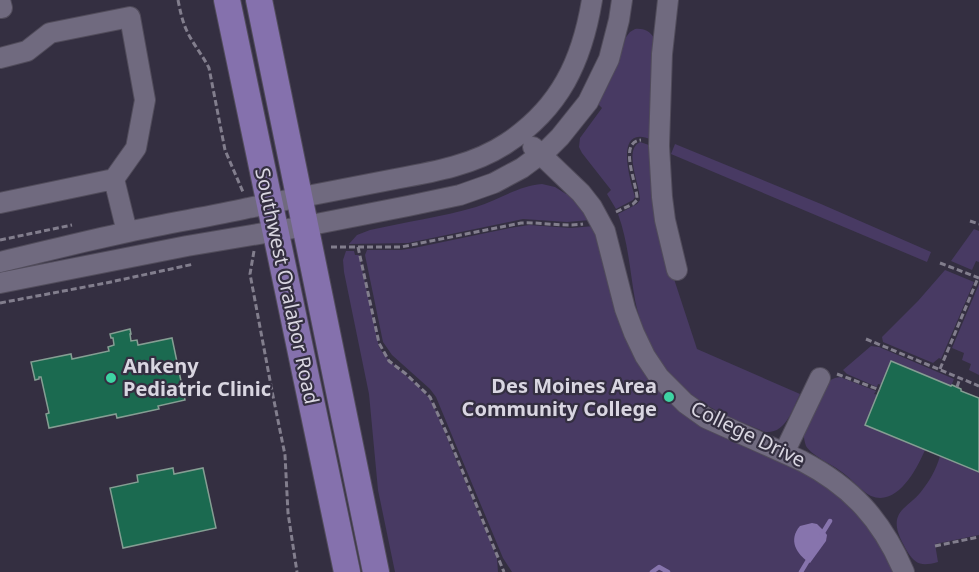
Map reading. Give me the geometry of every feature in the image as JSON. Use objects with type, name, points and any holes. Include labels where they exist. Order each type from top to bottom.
[{"type":"main road","name":"Southwest Oralabor Road","points":[[227,0],[259,206],[259,245],[347,572]]},
{"type":"main road","name":"Southwest Oralabor Road","points":[[259,0],[376,572]]},
{"type":"street","points":[[0,0],[2,8],[0,8]]},
{"type":"street","points":[[0,262],[127,232],[450,168],[481,157],[520,134],[548,107],[571,73],[587,30],[592,0]]},
{"type":"street","points":[[0,283],[187,246],[259,245],[306,226],[436,201],[471,192],[505,178],[540,155],[560,137],[588,102],[609,60],[622,0]]},
{"type":"street","points":[[668,0],[662,54],[659,146],[665,220],[677,270]]},
{"type":"street","points":[[0,58],[27,51],[50,33],[128,8],[145,100],[136,148],[114,179],[0,203]]},
{"type":"street","name":"College Drive","points":[[520,134],[581,193],[592,207],[605,231],[625,309],[634,333],[659,377],[685,403],[706,418],[802,461],[841,484],[861,503],[886,536],[904,572]]},
{"type":"street","points":[[114,179],[127,232]]},
{"type":"street","points":[[784,453],[829,376]]},
{"type":"path","points":[[178,0],[184,28],[209,68],[225,150],[241,186],[259,206]]},
{"type":"path","points":[[616,212],[637,200],[629,151],[636,140],[644,140]]},
{"type":"path","points":[[970,221],[979,225]]},
{"type":"path","points":[[346,246],[401,247],[521,223],[567,225],[591,223]]},
{"type":"path","points":[[244,254],[259,245]]},
{"type":"path","points":[[259,245],[250,274],[285,455],[288,513],[297,572]]},
{"type":"path","points":[[358,247],[378,343],[389,361],[430,397],[504,572]]},
{"type":"path","points":[[0,303],[201,263]]},
{"type":"path","points":[[940,263],[979,278],[940,369]]},
{"type":"path","points":[[866,339],[979,386]]},
{"type":"path","points":[[829,376],[880,390]]},
{"type":"path","points":[[957,387],[960,378]]},
{"type":"path","points":[[935,546],[979,537]]},
{"type":"shaded area","points":[[635,29],[646,30],[654,38],[652,140],[640,137],[632,139],[628,146],[628,167],[635,197],[616,209],[607,194],[611,190],[579,147],[580,138],[602,108],[598,104],[611,79],[626,37]]},
{"type":"shaded area","points":[[640,142],[652,146],[663,235],[675,282],[697,349],[800,394],[787,420],[772,432],[765,432],[725,415],[689,393],[658,358],[650,344],[635,300],[626,245],[618,214],[640,200],[633,152],[635,146]]},
{"type":"shaded area","points":[[675,144],[931,252],[927,262],[671,154]]},
{"type":"shaded area","points":[[542,184],[568,193],[590,220],[567,222],[523,219],[408,243],[349,244],[357,235],[370,230],[463,211],[525,187]]},
{"type":"shaded area","points":[[529,225],[571,228],[594,226],[651,377],[797,465],[857,507],[897,572],[512,572],[503,558],[436,397],[392,355],[383,342],[365,255],[367,250],[414,248]]},
{"type":"shaded area","points":[[974,229],[979,231],[979,262],[976,261],[972,270],[951,261]]},
{"type":"shaded area","points":[[346,251],[354,251],[355,255],[359,255],[379,347],[433,404],[497,558],[498,572],[395,572],[378,490],[369,394],[344,272],[343,260]]},
{"type":"shaded area","points":[[945,270],[974,282],[941,359],[933,363],[883,342],[882,337]]},
{"type":"shaded area","points":[[979,284],[979,375],[969,370],[971,364],[962,360],[964,353],[952,348]]},
{"type":"shaded area","points":[[871,346],[879,347],[954,379],[951,386],[892,361],[882,385],[878,384],[877,387],[843,370]]},
{"type":"shaded area","points":[[840,377],[876,391],[874,394],[878,395],[866,425],[925,450],[905,484],[889,496],[880,498],[867,494],[806,446],[805,424],[822,391],[829,382]]},
{"type":"shaded area","points":[[940,456],[979,472],[979,535],[935,544],[938,562],[920,564],[910,556],[904,546],[897,530],[897,519],[903,509],[926,485]]},
{"type":"shaded area","points":[[817,524],[827,535],[826,541],[810,563],[798,551],[794,541],[796,531],[800,526]]},
{"type":"building","name":"Ankeny Pediatric Clinic","points":[[130,329],[131,341],[137,340],[138,345],[172,338],[185,400],[158,406],[159,409],[117,418],[116,414],[49,428],[46,414],[49,413],[41,377],[35,380],[31,362],[71,354],[72,359],[109,351],[108,347],[114,345],[110,334]]},
{"type":"building","points":[[891,361],[979,398],[979,472],[865,425]]},
{"type":"building","points":[[173,468],[174,474],[203,468],[216,528],[123,548],[110,488],[138,482],[137,475]]},
{"type":"waterway","points":[[822,534],[830,521]]},
{"type":"waterway","points":[[801,572],[810,557]]},
{"type":"waterway","points":[[652,572],[659,567],[668,572]]},
{"type":"place","name":"Ankeny Pediatric Clinic","points":[[111,378]]},
{"type":"place","name":"Des Moines Area Community College","points":[[669,397]]}]
